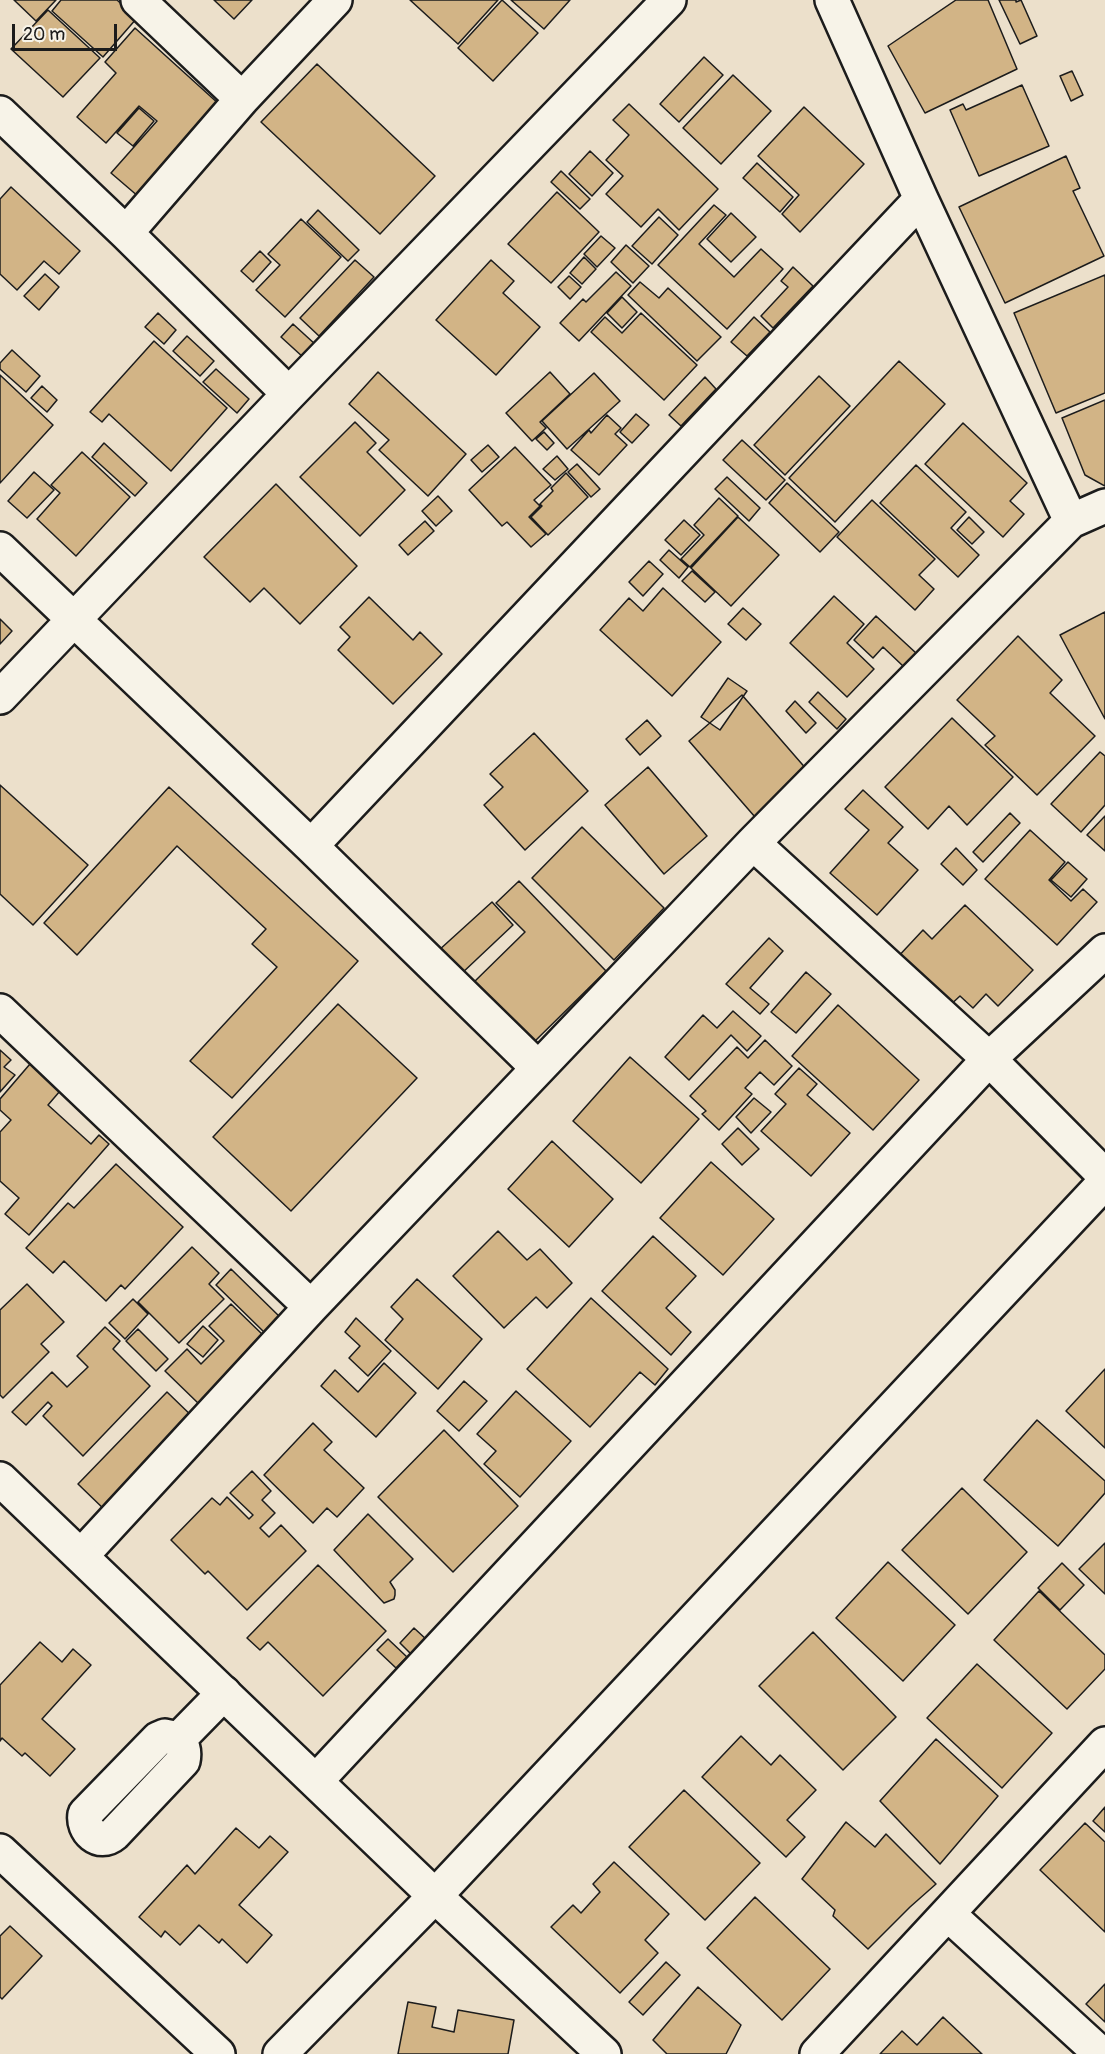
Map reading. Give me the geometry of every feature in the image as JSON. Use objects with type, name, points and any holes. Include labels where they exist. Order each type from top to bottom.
[{"type":"street","points":[[138,0],[242,99]]},
{"type":"street","points":[[126,233],[242,99],[335,0]]},
{"type":"street","points":[[0,697],[669,0]]},
{"type":"street","points":[[832,0],[921,199],[1071,520]]},
{"type":"street","points":[[0,113],[126,233],[289,394]]},
{"type":"street","points":[[311,846],[921,199]]},
{"type":"street","points":[[81,1556],[311,1307],[753,843],[1071,520],[1105,506]]},
{"type":"street","points":[[0,549],[311,846],[538,1068]]},
{"type":"street","points":[[753,843],[989,1059],[1105,1176]]},
{"type":"street","points":[[316,1781],[989,1059],[1105,951]]},
{"type":"street","points":[[0,1011],[311,1307]]},
{"type":"street","points":[[280,2054],[435,1896],[1105,1182]]},
{"type":"street","points":[[5,1493],[81,1556],[435,1896],[604,2054]]},
{"type":"street","points":[[178,1740],[224,1693]]},
{"type":"street","points":[[817,2054],[1105,1744]]},
{"type":"street","points":[[0,1851],[218,2054]]},
{"type":"street","points":[[948,1914],[1101,2054]]},
{"type":"building","points":[[14,0],[56,0],[36,21]]},
{"type":"building","points":[[61,0],[117,0],[137,18],[103,57],[52,11]]},
{"type":"building","points":[[214,0],[252,0],[234,19]]},
{"type":"building","points":[[410,0],[498,0],[458,44]]},
{"type":"building","points":[[502,0],[538,33],[493,81],[458,48]]},
{"type":"building","points":[[511,0],[570,0],[544,29]]},
{"type":"building","points":[[956,0],[988,0],[1017,69],[925,113],[888,46]]},
{"type":"building","points":[[999,0],[1016,0],[1016,2],[1021,0],[1037,36],[1020,44]]},
{"type":"building","points":[[48,10],[100,58],[63,97],[11,49]]},
{"type":"building","points":[[135,28],[220,105],[139,197],[111,173],[157,121],[139,106],[106,143],[77,117],[116,73],[105,62]]},
{"type":"building","points":[[704,57],[723,75],[679,122],[660,104]]},
{"type":"building","points":[[317,64],[435,176],[380,234],[261,122]]},
{"type":"building","points":[[1072,71],[1083,95],[1071,101],[1060,76]]},
{"type":"building","points":[[733,75],[771,111],[721,164],[683,128]]},
{"type":"building","points":[[1022,85],[1049,146],[979,176],[950,110],[963,104],[966,110]]},
{"type":"building","points":[[629,104],[718,189],[679,230],[658,209],[641,227],[606,194],[623,176],[606,160],[629,135],[613,120]]},
{"type":"building","points":[[804,107],[864,164],[800,232],[782,214],[799,195],[758,156]]},
{"type":"building","points":[[139,108],[154,121],[133,146],[117,133]]},
{"type":"building","points":[[590,151],[613,173],[592,196],[569,174]]},
{"type":"building","points":[[1066,156],[1080,188],[1073,191],[1104,256],[1005,303],[959,207]]},
{"type":"building","points":[[757,163],[793,197],[780,212],[743,178]]},
{"type":"building","points":[[561,171],[590,199],[580,209],[551,182]]},
{"type":"building","points":[[11,187],[80,251],[59,274],[44,261],[17,290],[0,274],[0,199]]},
{"type":"building","points":[[557,192],[599,232],[551,283],[508,244]]},
{"type":"building","points":[[714,205],[726,215],[699,244],[734,277],[761,249],[783,269],[727,329],[658,265]]},
{"type":"building","points":[[318,210],[359,250],[348,261],[307,222]]},
{"type":"building","points":[[731,213],[756,237],[731,262],[707,239]]},
{"type":"building","points":[[659,217],[678,235],[652,264],[632,246]]},
{"type":"building","points":[[301,219],[341,257],[285,317],[256,290],[280,265],[268,254]]},
{"type":"building","points":[[601,236],[615,248],[597,267],[584,254]]},
{"type":"building","points":[[626,245],[649,266],[633,283],[611,262]]},
{"type":"building","points":[[260,251],[271,262],[253,282],[241,271]]},
{"type":"building","points":[[584,257],[596,269],[582,284],[570,273]]},
{"type":"building","points":[[355,260],[374,277],[319,336],[300,318]]},
{"type":"building","points":[[491,260],[514,281],[503,293],[540,327],[496,375],[436,320]]},
{"type":"building","points":[[793,267],[813,286],[773,328],[761,316],[788,287],[781,281]]},
{"type":"building","points":[[616,272],[631,286],[579,341],[560,323],[583,299],[586,302]]},
{"type":"building","points":[[45,274],[59,287],[39,310],[24,296]]},
{"type":"building","points":[[1105,275],[1105,393],[1056,413],[1014,313]]},
{"type":"building","points":[[569,276],[581,287],[570,299],[558,287]]},
{"type":"building","points":[[640,282],[659,298],[668,288],[721,337],[697,361],[628,295]]},
{"type":"building","points":[[622,297],[637,312],[622,328],[607,313]]},
{"type":"building","points":[[158,313],[176,330],[164,344],[145,327]]},
{"type":"building","points":[[641,313],[697,365],[664,400],[591,332],[605,317],[622,333]]},
{"type":"building","points":[[754,317],[770,332],[747,356],[731,342]]},
{"type":"building","points":[[293,324],[316,345],[304,358],[281,337]]},
{"type":"building","points":[[187,336],[214,361],[200,376],[173,351]]},
{"type":"building","points":[[154,341],[227,408],[171,471],[109,414],[102,422],[90,412]]},
{"type":"building","points":[[12,350],[40,376],[26,392],[0,369],[0,363]]},
{"type":"building","points":[[899,361],[945,404],[835,522],[789,478]]},
{"type":"building","points":[[216,369],[249,399],[237,413],[203,382]]},
{"type":"building","points":[[378,372],[466,454],[428,496],[379,450],[389,440],[349,404]]},
{"type":"building","points":[[550,372],[570,394],[540,422],[546,428],[532,441],[506,413]]},
{"type":"building","points":[[594,373],[620,401],[567,449],[542,421]]},
{"type":"building","points":[[0,375],[53,425],[0,483]]},
{"type":"building","points":[[819,376],[850,406],[785,475],[754,445]]},
{"type":"building","points":[[705,377],[716,389],[681,426],[669,415]]},
{"type":"building","points":[[42,386],[57,400],[47,412],[31,398]]},
{"type":"building","points":[[1105,400],[1105,486],[1085,475],[1062,418]]},
{"type":"building","points":[[636,414],[649,425],[632,443],[620,432]]},
{"type":"building","points":[[607,415],[621,428],[615,434],[627,445],[599,475],[571,450]]},
{"type":"building","points":[[355,422],[376,443],[367,452],[405,490],[360,536],[300,477]]},
{"type":"building","points":[[963,423],[1027,483],[1010,501],[1024,514],[1003,537],[925,464]]},
{"type":"building","points":[[544,432],[554,443],[547,450],[536,439]]},
{"type":"building","points":[[742,440],[785,480],[766,500],[723,460]]},
{"type":"building","points":[[104,443],[147,483],[135,496],[92,457]]},
{"type":"building","points":[[488,445],[499,457],[482,472],[471,460]]},
{"type":"building","points":[[515,447],[551,485],[534,500],[540,506],[529,517],[546,534],[531,547],[507,522],[502,526],[469,490]]},
{"type":"building","points":[[82,452],[130,497],[76,556],[37,519],[60,493],[51,485]]},
{"type":"building","points":[[557,456],[568,469],[555,480],[543,469]]},
{"type":"building","points":[[577,464],[600,489],[591,497],[568,472]]},
{"type":"building","points":[[916,465],[966,512],[951,528],[979,555],[958,577],[880,503]]},
{"type":"building","points":[[34,472],[54,490],[27,518],[8,501]]},
{"type":"building","points":[[566,473],[588,497],[548,535],[531,517],[553,491],[551,488]]},
{"type":"building","points":[[727,477],[760,508],[749,521],[715,489]]},
{"type":"building","points":[[787,483],[839,532],[820,552],[769,503]]},
{"type":"building","points":[[276,484],[357,566],[300,624],[264,588],[250,602],[204,557]]},
{"type":"building","points":[[438,496],[452,511],[436,526],[422,511]]},
{"type":"building","points":[[719,498],[738,516],[690,567],[681,559],[704,535],[694,525]]},
{"type":"building","points":[[872,500],[935,559],[919,575],[934,589],[915,610],[837,537]]},
{"type":"building","points":[[738,517],[779,555],[731,606],[691,568]]},
{"type":"building","points":[[969,517],[984,532],[972,544],[957,530]]},
{"type":"building","points":[[684,520],[700,535],[681,555],[665,540]]},
{"type":"building","points":[[425,521],[434,531],[408,555],[399,545]]},
{"type":"building","points":[[669,550],[688,567],[679,578],[660,560]]},
{"type":"building","points":[[649,561],[663,574],[643,596],[629,582]]},
{"type":"building","points":[[692,571],[715,592],[705,602],[682,581]]},
{"type":"building","points":[[663,588],[721,642],[672,696],[600,630],[629,598],[643,611]]},
{"type":"building","points":[[834,596],[864,624],[847,643],[874,669],[847,697],[790,643]]},
{"type":"building","points":[[369,597],[413,640],[420,632],[442,654],[393,704],[338,650],[350,637],[340,627]]},
{"type":"building","points":[[743,608],[761,624],[746,640],[728,624]]},
{"type":"building","points":[[1105,612],[1105,719],[1060,635]]},
{"type":"building","points":[[876,616],[916,653],[903,666],[883,647],[873,658],[854,640]]},
{"type":"building","points":[[0,619],[12,631],[0,644]]},
{"type":"building","points":[[1018,636],[1062,680],[1050,693],[1095,736],[1037,795],[985,745],[995,736],[957,700]]},
{"type":"building","points":[[728,678],[747,691],[720,730],[701,717]]},
{"type":"building","points":[[818,692],[846,719],[837,729],[809,702]]},
{"type":"building","points":[[742,695],[808,771],[755,817],[689,741]]},
{"type":"building","points":[[795,701],[816,723],[806,733],[786,711]]},
{"type":"building","points":[[952,718],[1013,777],[967,825],[949,806],[928,829],[885,787]]},
{"type":"building","points":[[647,720],[661,736],[640,755],[626,739]]},
{"type":"building","points":[[534,733],[588,791],[525,850],[484,805],[503,787],[490,774]]},
{"type":"building","points":[[1100,752],[1105,756],[1105,805],[1081,832],[1051,804]]},
{"type":"building","points":[[648,767],[707,836],[664,874],[605,805]]},
{"type":"building","points":[[0,785],[88,865],[33,925],[0,894]]},
{"type":"building","points":[[169,787],[358,961],[232,1098],[190,1061],[277,967],[252,944],[266,929],[177,846],[77,955],[44,923]]},
{"type":"building","points":[[863,790],[903,827],[888,843],[918,870],[877,915],[830,873],[869,830],[845,809]]},
{"type":"building","points":[[1010,813],[1020,823],[983,862],[973,852]]},
{"type":"building","points":[[1105,816],[1105,851],[1087,835]]},
{"type":"building","points":[[582,827],[664,908],[614,960],[532,878]]},
{"type":"building","points":[[1030,830],[1065,862],[1049,880],[1071,901],[1083,889],[1097,902],[1057,945],[985,879]]},
{"type":"building","points":[[956,848],[977,870],[963,885],[941,864]]},
{"type":"building","points":[[1068,862],[1087,879],[1071,897],[1051,880]]},
{"type":"building","points":[[519,881],[606,971],[531,1045],[472,984],[525,932],[496,903]]},
{"type":"building","points":[[492,902],[513,925],[460,975],[438,951]]},
{"type":"building","points":[[965,905],[1033,970],[998,1006],[986,994],[973,1008],[960,996],[946,1009],[895,960],[923,930],[932,939]]},
{"type":"building","points":[[769,938],[783,951],[750,988],[769,1004],[760,1014],[726,984]]},
{"type":"building","points":[[806,972],[831,994],[796,1033],[771,1012]]},
{"type":"building","points":[[338,1004],[417,1078],[291,1211],[213,1137]]},
{"type":"building","points":[[838,1005],[919,1080],[873,1130],[792,1056]]},
{"type":"building","points":[[733,1011],[761,1036],[747,1051],[731,1035],[689,1080],[665,1057],[703,1015],[717,1028]]},
{"type":"building","points":[[765,1040],[792,1066],[774,1085],[760,1072],[745,1088],[752,1094],[719,1130],[702,1114],[706,1111],[690,1096],[737,1047],[748,1058]]},
{"type":"building","points":[[0,1050],[11,1060],[4,1067],[15,1075],[0,1092]]},
{"type":"building","points":[[630,1057],[699,1119],[641,1183],[573,1121]]},
{"type":"building","points":[[30,1064],[60,1091],[48,1105],[91,1144],[99,1135],[109,1144],[29,1235],[5,1214],[19,1198],[0,1181],[0,1132],[11,1120],[0,1110],[0,1099]]},
{"type":"building","points":[[799,1068],[817,1084],[807,1095],[850,1133],[811,1176],[761,1131],[786,1104],[775,1094]]},
{"type":"building","points":[[754,1098],[771,1112],[751,1133],[736,1117]]},
{"type":"building","points":[[738,1128],[759,1149],[742,1165],[722,1144]]},
{"type":"building","points":[[552,1141],[613,1199],[569,1247],[508,1189]]},
{"type":"building","points":[[711,1162],[774,1219],[723,1275],[660,1218]]},
{"type":"building","points":[[116,1164],[183,1227],[125,1289],[121,1285],[106,1301],[64,1261],[53,1273],[26,1248],[68,1203],[74,1208]]},
{"type":"building","points":[[498,1231],[527,1260],[540,1249],[572,1283],[547,1308],[536,1297],[504,1328],[453,1276]]},
{"type":"building","points":[[653,1236],[696,1276],[666,1308],[691,1332],[671,1355],[602,1291]]},
{"type":"building","points":[[192,1247],[219,1273],[209,1284],[224,1299],[179,1343],[138,1302]]},
{"type":"building","points":[[231,1269],[282,1319],[266,1334],[216,1285]]},
{"type":"building","points":[[417,1279],[482,1339],[438,1389],[385,1340],[403,1319],[391,1307]]},
{"type":"building","points":[[27,1284],[64,1322],[41,1344],[49,1352],[3,1398],[0,1395],[0,1310]]},
{"type":"building","points":[[591,1298],[668,1369],[655,1385],[640,1372],[590,1427],[527,1369]]},
{"type":"building","points":[[133,1299],[148,1314],[125,1339],[109,1323]]},
{"type":"building","points":[[231,1304],[264,1336],[199,1404],[165,1371],[187,1349],[201,1364],[224,1341],[209,1326]]},
{"type":"building","points":[[356,1318],[391,1351],[368,1376],[349,1358],[360,1346],[345,1332]]},
{"type":"building","points":[[203,1326],[218,1340],[203,1357],[187,1344]]},
{"type":"building","points":[[105,1327],[120,1341],[113,1349],[150,1386],[83,1456],[43,1416],[52,1406],[48,1402],[26,1425],[12,1412],[52,1372],[67,1387],[88,1367],[77,1356]]},
{"type":"building","points":[[138,1329],[168,1359],[156,1371],[126,1341]]},
{"type":"building","points":[[384,1363],[416,1393],[376,1437],[321,1386],[335,1370],[358,1392]]},
{"type":"building","points":[[1105,1369],[1105,1448],[1066,1411]]},
{"type":"building","points":[[464,1381],[487,1401],[459,1431],[437,1411]]},
{"type":"building","points":[[516,1391],[571,1441],[520,1497],[484,1464],[496,1451],[477,1434]]},
{"type":"building","points":[[167,1392],[197,1421],[108,1513],[78,1484]]},
{"type":"building","points":[[1037,1420],[1105,1481],[1105,1493],[1058,1546],[984,1480]]},
{"type":"building","points":[[313,1423],[332,1442],[324,1450],[364,1488],[337,1517],[327,1508],[313,1523],[264,1475]]},
{"type":"building","points":[[444,1430],[518,1506],[453,1572],[378,1497]]},
{"type":"building","points":[[252,1471],[271,1491],[262,1500],[275,1513],[260,1528],[269,1537],[281,1525],[306,1551],[247,1610],[208,1571],[205,1574],[171,1540],[212,1498],[220,1505],[227,1497],[249,1519],[253,1515],[230,1493]]},
{"type":"building","points":[[962,1488],[1027,1552],[968,1614],[902,1550]]},
{"type":"building","points":[[368,1514],[413,1559],[390,1582],[395,1590],[394,1599],[384,1603],[334,1550]]},
{"type":"building","points":[[1105,1543],[1105,1594],[1079,1569]]},
{"type":"building","points":[[888,1562],[955,1625],[903,1681],[836,1618]]},
{"type":"building","points":[[1062,1563],[1084,1585],[1060,1610],[1038,1588]]},
{"type":"building","points":[[318,1565],[386,1631],[323,1696],[268,1642],[260,1650],[247,1638]]},
{"type":"building","points":[[1039,1591],[1105,1655],[1105,1669],[1067,1709],[994,1640]]},
{"type":"building","points":[[414,1628],[427,1640],[412,1655],[400,1643]]},
{"type":"building","points":[[813,1632],[896,1717],[843,1770],[759,1686]]},
{"type":"building","points":[[388,1639],[407,1657],[396,1668],[377,1650]]},
{"type":"building","points":[[40,1642],[62,1662],[73,1649],[91,1665],[42,1719],[75,1749],[50,1776],[25,1753],[22,1756],[2,1738],[0,1741],[0,1685]]},
{"type":"building","points":[[977,1664],[1052,1733],[1002,1788],[927,1718]]},
{"type":"building","points":[[741,1736],[771,1765],[780,1755],[816,1790],[787,1820],[805,1837],[786,1857],[702,1777]]},
{"type":"building","points":[[936,1739],[998,1796],[940,1864],[880,1801]]},
{"type":"building","points":[[684,1790],[760,1863],[705,1920],[629,1847]]},
{"type":"building","points":[[1105,1807],[1105,1832],[1093,1821]]},
{"type":"building","points":[[846,1822],[875,1847],[886,1834],[936,1884],[868,1949],[833,1916],[835,1910],[802,1879]]},
{"type":"building","points":[[1085,1823],[1105,1842],[1105,1932],[1040,1870]]},
{"type":"building","points":[[236,1828],[259,1848],[270,1836],[288,1852],[239,1905],[272,1935],[247,1963],[222,1939],[219,1943],[199,1925],[180,1945],[165,1931],[161,1937],[139,1917],[187,1865],[195,1874]]},
{"type":"building","points":[[614,1862],[669,1914],[645,1940],[658,1953],[620,1993],[551,1927],[573,1905],[581,1913],[600,1892],[593,1884]]},
{"type":"building","points":[[755,1897],[830,1969],[782,2020],[707,1948]]},
{"type":"building","points":[[10,1926],[42,1956],[2,1999],[0,1997],[0,1936]]},
{"type":"building","points":[[666,1962],[680,1975],[643,2015],[629,2002]]},
{"type":"building","points":[[1105,1984],[1105,2022],[1086,2004]]},
{"type":"building","points":[[698,1987],[741,2025],[726,2054],[667,2054],[653,2040]]},
{"type":"building","points":[[408,2002],[436,2007],[432,2027],[454,2032],[458,2010],[514,2020],[508,2054],[398,2054]]},
{"type":"building","points":[[943,2017],[982,2054],[880,2054],[902,2031],[917,2045]]}]
